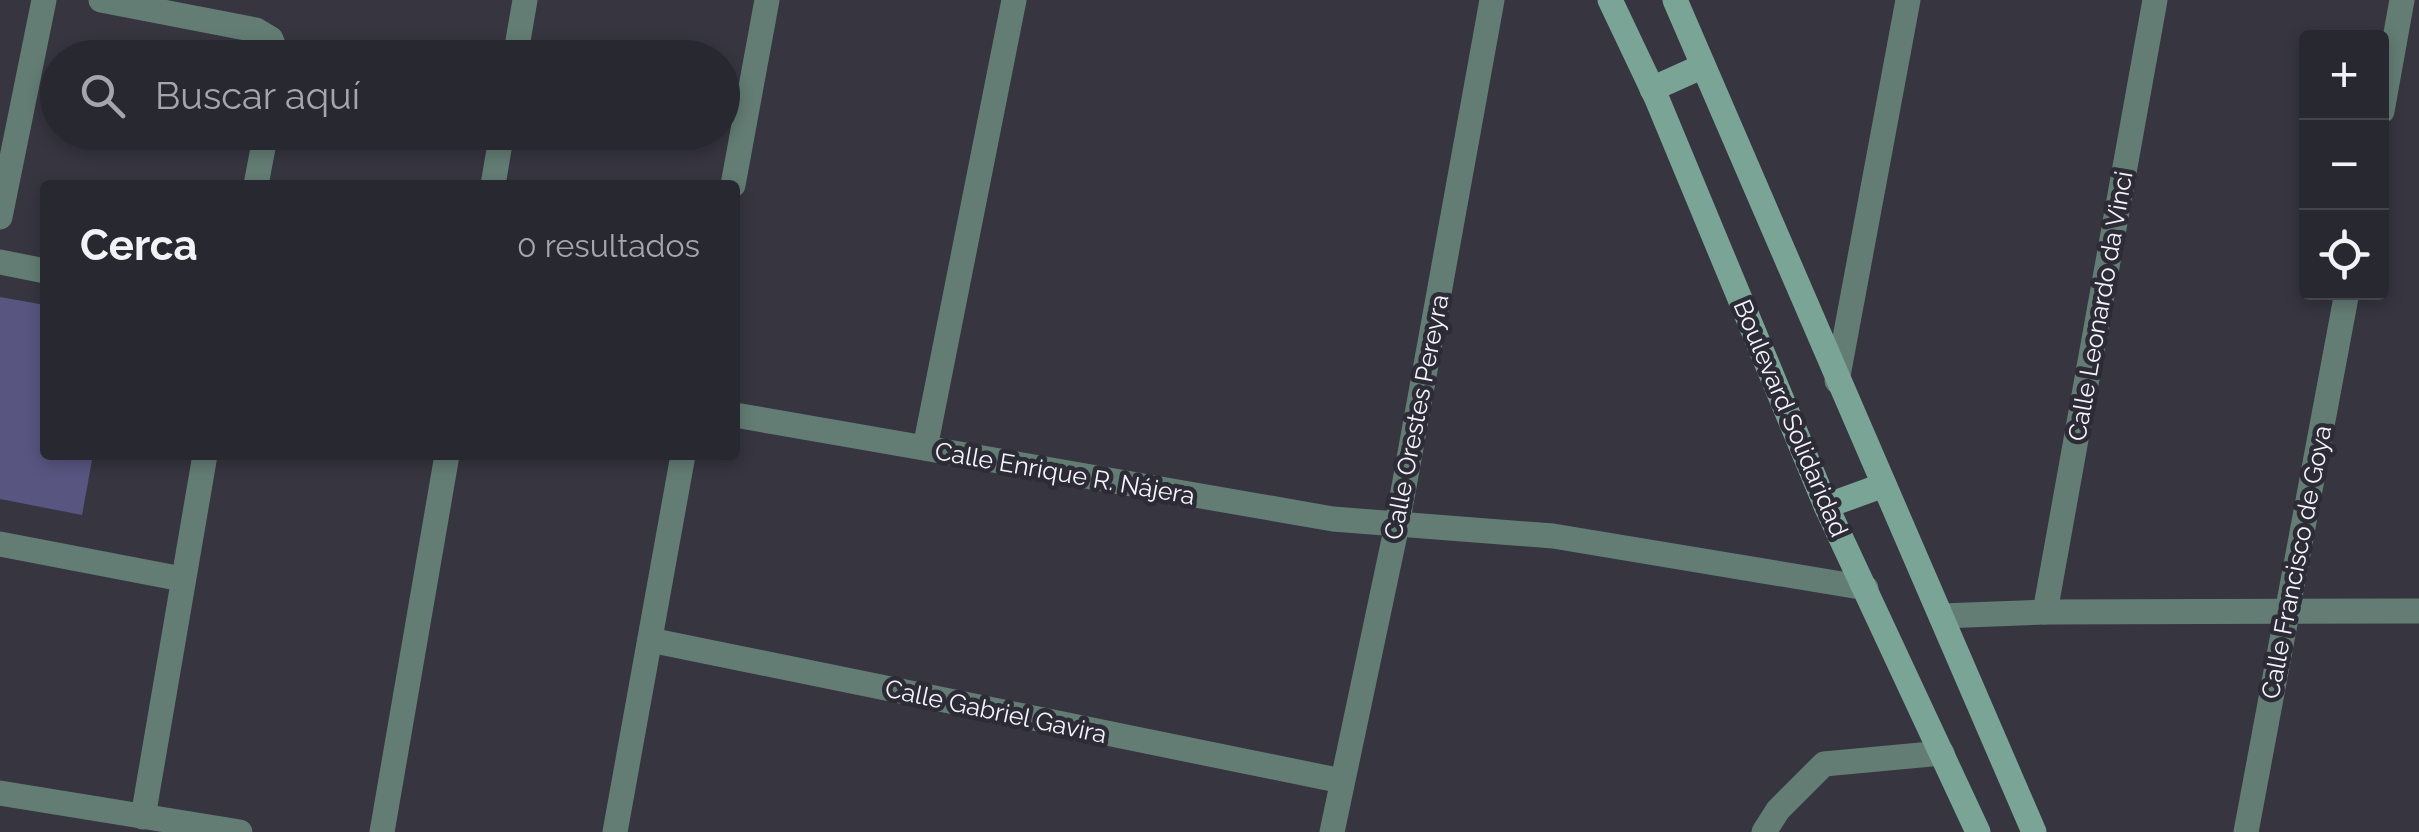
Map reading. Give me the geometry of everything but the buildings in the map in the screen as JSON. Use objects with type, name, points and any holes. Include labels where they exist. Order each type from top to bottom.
[{"type":"main road","name":"Boulevard Solidaridad","points":[[1610,0],[1652,89],[1826,506],[1978,832]]},
{"type":"main road","points":[[1676,0],[2034,832]]},
{"type":"main road","points":[[1652,89],[1703,66]]},
{"type":"main road","points":[[1826,506],[1884,484]]},
{"type":"street","points":[[0,217],[44,0]]},
{"type":"street","points":[[101,0],[256,30],[271,40]]},
{"type":"street","points":[[518,40],[524,0]]},
{"type":"street","points":[[740,147],[767,0]]},
{"type":"street","points":[[926,448],[1014,0]]},
{"type":"street","name":"Calle Orestes Pereyra","points":[[1332,832],[1396,525],[1492,0]]},
{"type":"street","points":[[1837,381],[1908,0]]},
{"type":"street","name":"Calle Leonardo da Vinci","points":[[2045,612],[2156,0]]},
{"type":"street","points":[[2389,72],[2402,0]]},
{"type":"street","points":[[257,180],[263,150]]},
{"type":"street","points":[[494,180],[499,150]]},
{"type":"street","points":[[734,180],[739,150]]},
{"type":"street","points":[[0,262],[40,270]]},
{"type":"street","name":"Calle Francisco de Goya","points":[[2246,832],[2345,300]]},
{"type":"street","name":"Calle Enrique R. Nájera","points":[[740,416],[1333,519],[1453,525],[1552,536],[1866,588]]},
{"type":"street","points":[[143,817],[204,460]]},
{"type":"street","points":[[382,832],[446,460]]},
{"type":"street","points":[[615,832],[682,460]]},
{"type":"street","points":[[0,544],[182,579]]},
{"type":"street","points":[[1940,616],[2045,612],[2419,612]]},
{"type":"street","name":"Calle Gabriel Gavira","points":[[650,640],[1342,781]]},
{"type":"street","points":[[1764,832],[1778,810],[1824,764],[1942,753]]},
{"type":"street","points":[[0,793],[240,832]]},
{"type":"shaded area","points":[[0,297],[40,304],[40,460],[92,460],[82,515],[0,499]]}]
